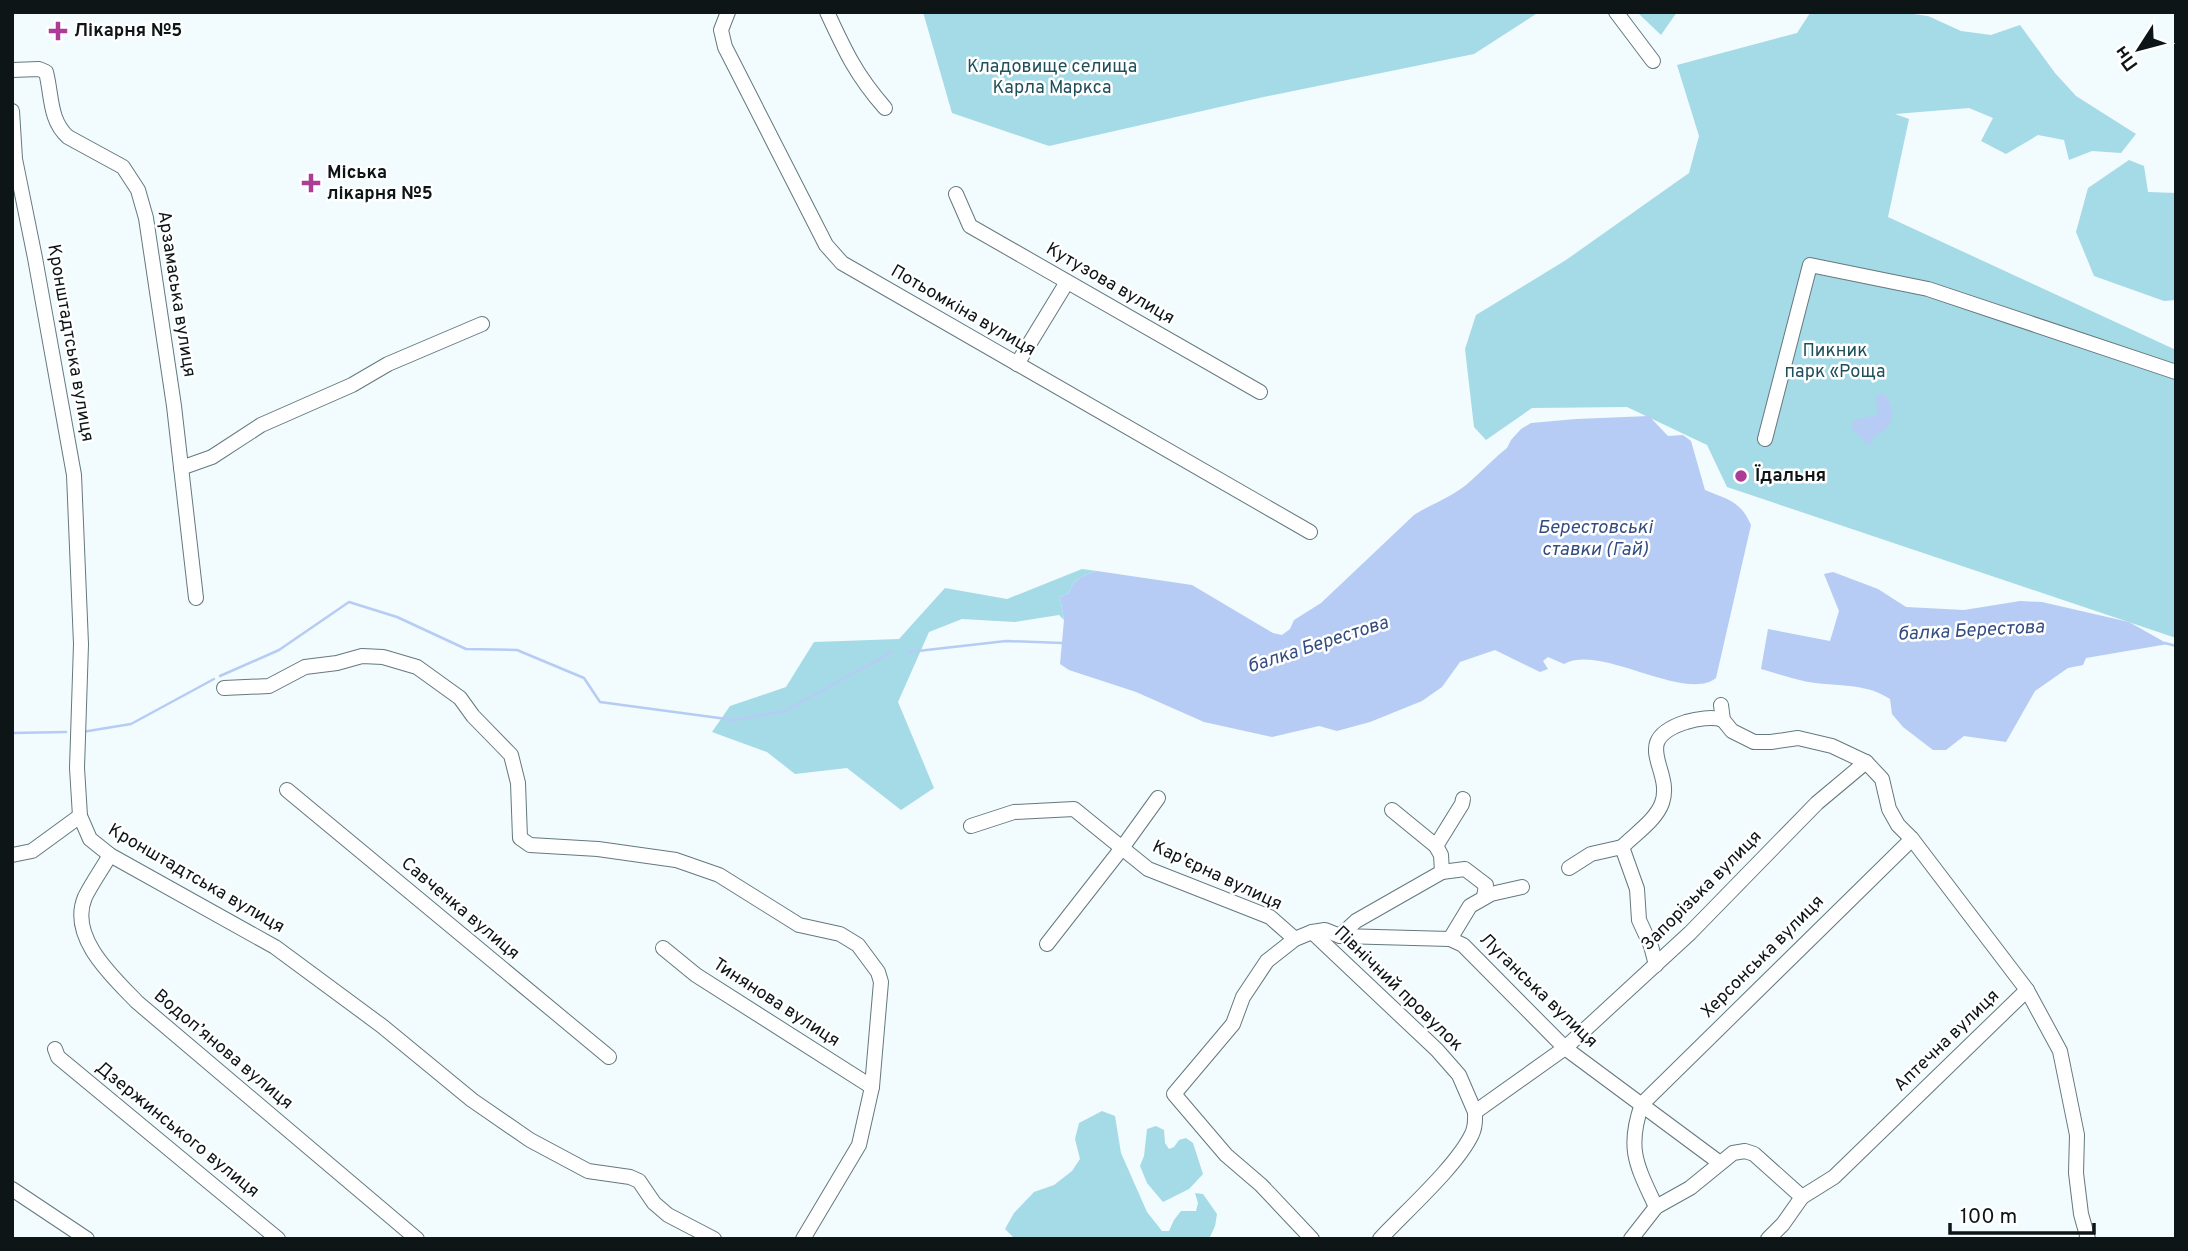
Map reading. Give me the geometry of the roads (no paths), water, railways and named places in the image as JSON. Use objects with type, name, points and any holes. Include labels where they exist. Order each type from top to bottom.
[{"type":"street","name":"Потьомкіна вулиця","points":[[728,12],[721,30],[725,47],[826,244],[842,263],[1310,532]]},
{"type":"street","points":[[827,12],[852,65],[885,108]]},
{"type":"street","points":[[1616,12],[1653,61]]},
{"type":"street","name":"Арзамаська вулиця","points":[[12,70],[39,69],[46,72],[55,122],[60,130],[122,167],[138,190],[148,231],[196,598]]},
{"type":"street","name":"Кронштадтська вулиця","points":[[12,111],[15,159],[74,475],[81,644],[77,768],[80,816],[90,839],[110,855],[275,947],[382,1026],[472,1100],[530,1140],[588,1171],[630,1177],[639,1181],[654,1203],[668,1215],[714,1239]]},
{"type":"street","name":"Кутузова вулиця","points":[[957,194],[970,226],[1260,392]]},
{"type":"street","points":[[1765,439],[1810,265],[1928,289],[2176,372]]},
{"type":"street","points":[[1017,364],[1068,282]]},
{"type":"street","points":[[181,468],[212,457],[261,425],[352,385],[388,364],[482,324]]},
{"type":"street","points":[[224,688],[269,686],[305,667],[337,663],[362,656],[383,657],[417,667],[460,698],[491,736],[511,755],[517,783],[520,838],[530,845],[598,849],[676,860],[719,875],[792,922],[840,934],[858,946],[878,972],[881,982],[872,1087],[859,1145],[803,1239]]},
{"type":"street","points":[[1721,705],[1723,720],[1732,731],[1754,742],[1798,738],[1832,746],[1866,762],[1882,779],[1889,809],[1898,825],[1912,839],[2027,990]]},
{"type":"street","points":[[1569,869],[1591,854],[1622,847],[1655,814],[1663,802],[1663,786],[1656,754],[1657,742],[1666,729],[1689,721],[1717,718],[1723,720]]},
{"type":"street","name":"Запорізька вулиця","points":[[1475,1112],[1565,1048],[1656,965],[1817,803],[1866,762]]},
{"type":"street","name":"Савченка вулиця","points":[[287,790],[609,1057]]},
{"type":"street","name":"Кар'єрна вулиця","points":[[1047,944],[1158,798]]},
{"type":"street","points":[[1436,846],[1463,799]]},
{"type":"street","name":"Кар'єрна вулиця","points":[[971,826],[1014,812],[1074,809],[1148,869],[1270,917],[1295,939]]},
{"type":"street","points":[[1392,810],[1436,846],[1441,855],[1442,872]]},
{"type":"street","points":[[12,855],[32,851],[80,816]]},
{"type":"street","name":"Херсонська вулиця","points":[[1642,1104],[1912,839]]},
{"type":"street","points":[[1622,847],[1637,889],[1639,920],[1656,965]]},
{"type":"street","name":"Водоп’янова вулиця","points":[[110,855],[84,899],[82,925],[99,963],[137,1002],[417,1239]]},
{"type":"street","points":[[1340,936],[1356,921],[1442,872],[1465,869],[1486,885],[1484,897]]},
{"type":"street","points":[[1450,939],[1470,906],[1484,897],[1522,887]]},
{"type":"street","name":"Луганська вулиця","points":[[1312,932],[1325,930],[1340,936],[1450,939],[1463,945],[1565,1048],[1720,1163]]},
{"type":"street","points":[[1312,932],[1295,939],[1267,961],[1243,997],[1233,1024],[1174,1094],[1226,1156],[1261,1185],[1312,1239]]},
{"type":"street","name":"Північний провулок","points":[[1312,932],[1437,1050],[1459,1075],[1475,1112]]},
{"type":"street","name":"Тинянова вулиця","points":[[663,948],[696,975],[872,1087]]},
{"type":"street","name":"Аптечна вулиця","points":[[1768,1239],[1783,1224],[1802,1197],[1834,1177],[2027,990],[2060,1051],[2077,1135],[2076,1173],[2081,1214],[2088,1239]]},
{"type":"street","name":"Дзержинського вулиця","points":[[55,1049],[58,1057],[278,1239]]},
{"type":"street","points":[[1642,1104],[1633,1140],[1636,1164],[1656,1207]]},
{"type":"street","points":[[1380,1239],[1451,1164],[1472,1134],[1476,1122],[1475,1112]]},
{"type":"street","points":[[1631,1239],[1656,1207],[1690,1188],[1733,1153],[1745,1151],[1754,1154],[1802,1197]]},
{"type":"street","points":[[12,1189],[87,1239]]},
{"type":"water","points":[[1880,393],[1884,394],[1891,406],[1892,419],[1886,429],[1873,437],[1872,443],[1868,445],[1852,428],[1854,420],[1877,415],[1878,406],[1875,399]]},
{"type":"water","name":"Берестовські ставки (Гай)","points":[[1649,416],[1668,436],[1683,435],[1691,441],[1705,490],[1738,506],[1751,525],[1716,678],[1702,684],[1664,679],[1598,661],[1579,660],[1564,664],[1548,657],[1543,661],[1548,669],[1540,672],[1495,650],[1460,662],[1442,687],[1422,701],[1370,722],[1337,731],[1319,726],[1272,737],[1204,722],[1136,692],[1069,670],[1060,664],[1064,620],[1060,597],[1069,593],[1076,581],[1088,574],[1097,571],[1192,585],[1273,633],[1282,635],[1290,629],[1294,620],[1321,603],[1414,515],[1466,485],[1507,448],[1521,429],[1531,423]]},
{"type":"water","points":[[1833,572],[1878,589],[1906,607],[1964,610],[2020,601],[2042,602],[2129,622],[2168,644],[2086,658],[2083,665],[2068,668],[2035,691],[2006,742],[1964,736],[1946,750],[1933,750],[1903,727],[1892,714],[1890,699],[1882,694],[1854,686],[1801,681],[1761,669],[1768,629],[1830,641],[1839,611],[1824,574]]},
{"type":"waterway","name":"балка Берестова","points":[[220,676],[279,650],[349,602],[397,617],[466,649],[517,650],[584,678],[600,702],[734,720],[785,711],[892,652]]},
{"type":"waterway","name":"балка Берестова","points":[[909,652],[1006,641],[1062,643]]},
{"type":"waterway","name":"балка Берестова","points":[[2165,643],[2176,646]]},
{"type":"waterway","name":"балка Берестова","points":[[82,732],[131,724],[214,679]]},
{"type":"waterway","name":"балка Берестова","points":[[12,733],[66,732]]},
{"type":"place","name":"Лікарня №5","points":[[58,31]]},
{"type":"place","name":"Міська лікарня №5","points":[[311,183]]},
{"type":"place","name":"Їдальня","points":[[1741,476]]},
{"type":"park label","name":"Кладовище селища Карла Маркса","points":[[1052,77]]},
{"type":"park label","name":"Пикник парк «Роща","points":[[1835,361]]}]
